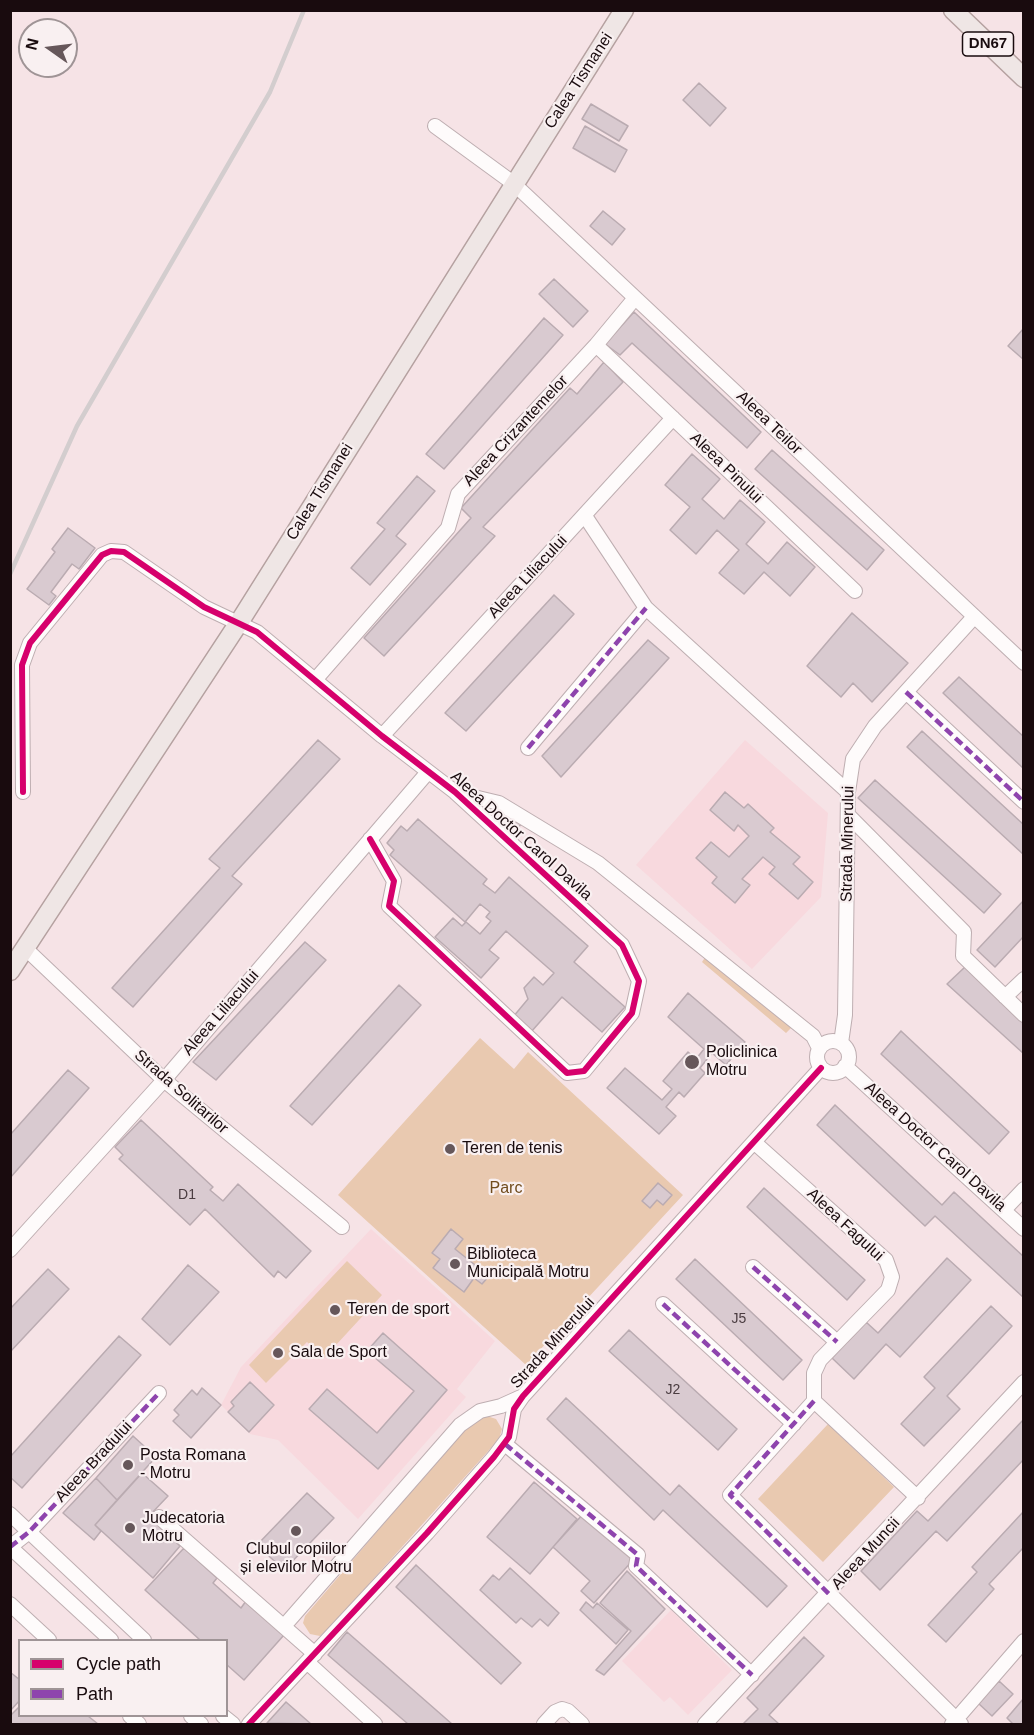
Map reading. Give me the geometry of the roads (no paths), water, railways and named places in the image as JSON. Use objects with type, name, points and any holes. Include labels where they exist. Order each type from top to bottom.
[{"type":"main road","name":"Calea Tismanei","points":[[10,971],[240,621],[513,183],[624,10]]},
{"type":"main road","name":"DN67","points":[[953,10],[1023,78]]},
{"type":"street","name":"Aleea Teilor","points":[[435,126],[513,183],[1023,663]]},
{"type":"street","name":"Aleea Crizantemelor","points":[[315,680],[448,528],[458,494],[596,345],[635,298]]},
{"type":"street","name":"Aleea Pinului","points":[[596,345],[855,591]]},
{"type":"street","name":"Aleea Liliacului","points":[[382,736],[673,418]]},
{"type":"street","points":[[585,516],[646,608],[848,792]]},
{"type":"street","name":"Aleea Doctor Carol Davila","points":[[23,792],[22,665],[30,643],[102,555],[111,551],[124,552],[204,607],[218,615],[240,621],[257,632],[382,736],[455,792],[622,945],[639,981],[632,1013],[584,1071],[567,1073],[389,906],[394,881],[370,839]]},
{"type":"street","points":[[528,748],[646,608]]},
{"type":"street","name":"Strada Minerului","points":[[841,1043],[845,1016],[848,792],[853,759],[860,744],[973,618]]},
{"type":"street","points":[[906,692],[1023,802]]},
{"type":"street","name":"Aleea Liliacului","points":[[10,1250],[164,1080],[428,772]]},
{"type":"street","name":"Aleea Doctor Carol Davila","points":[[455,792],[499,803],[598,862],[813,1036],[819,1048]]},
{"type":"street","points":[[848,815],[964,932],[963,956],[1023,1015]]},
{"type":"street","name":"Strada Solitarilor","points":[[26,949],[164,1080],[342,1227]]},
{"type":"street","points":[[1005,998],[1023,979]]},
{"type":"street","points":[[830,1041],[841,1043],[849,1057],[845,1066],[835,1073],[821,1068],[816,1056],[819,1048],[830,1041]]},
{"type":"street","name":"Aleea Doctor Carol Davila","points":[[845,1066],[1023,1229]]},
{"type":"street","name":"Strada Minerului","points":[[249,1725],[428,1533],[505,1444],[509,1437],[514,1409],[523,1396],[821,1068]]},
{"type":"street","name":"Aleea Fagului","points":[[755,1143],[886,1260],[892,1277],[888,1290],[820,1360],[814,1373],[814,1401]]},
{"type":"street","points":[[1004,1210],[1023,1189]]},
{"type":"street","points":[[753,1266],[837,1342]]},
{"type":"street","points":[[663,1304],[794,1424]]},
{"type":"street","name":"Aleea Muncii","points":[[705,1725],[829,1594],[1023,1382]]},
{"type":"street","name":"Aleea Bradului","points":[[10,1547],[29,1532],[159,1393]]},
{"type":"street","name":"Strada Minerului","points":[[285,1625],[460,1425],[480,1411],[501,1406],[523,1396]]},
{"type":"street","points":[[918,1498],[814,1401],[730,1496],[956,1723],[1023,1641]]},
{"type":"street","points":[[505,1444],[638,1555],[636,1566],[752,1675]]},
{"type":"street","points":[[10,1514],[142,1639]]},
{"type":"street","points":[[159,1517],[285,1625],[311,1658],[375,1725]]},
{"type":"street","points":[[10,1547],[109,1639]]},
{"type":"street","points":[[10,1604],[47,1639]]},
{"type":"street","points":[[544,1725],[555,1712],[562,1710],[568,1711],[582,1725]]},
{"type":"railway","points":[[10,574],[77,426],[270,92],[304,10]]},
{"type":"place","name":"Policlinica Motru","points":[[692,1062]]},
{"type":"place","name":"Teren de tenis","points":[[450,1149]]},
{"type":"place","name":"Biblioteca Municipală Motru","points":[[455,1264]]},
{"type":"place","name":"Teren de sport","points":[[335,1310]]},
{"type":"place","name":"Sala de Sport","points":[[278,1353]]},
{"type":"place","name":"Posta Romana - Motru","points":[[128,1465]]},
{"type":"place","name":"Judecatoria Motru","points":[[130,1528]]},
{"type":"place","name":"Clubul copiilor și elevilor Motru","points":[[296,1531]]},
{"type":"park label","name":"Parc","points":[[506,1189]]}]
